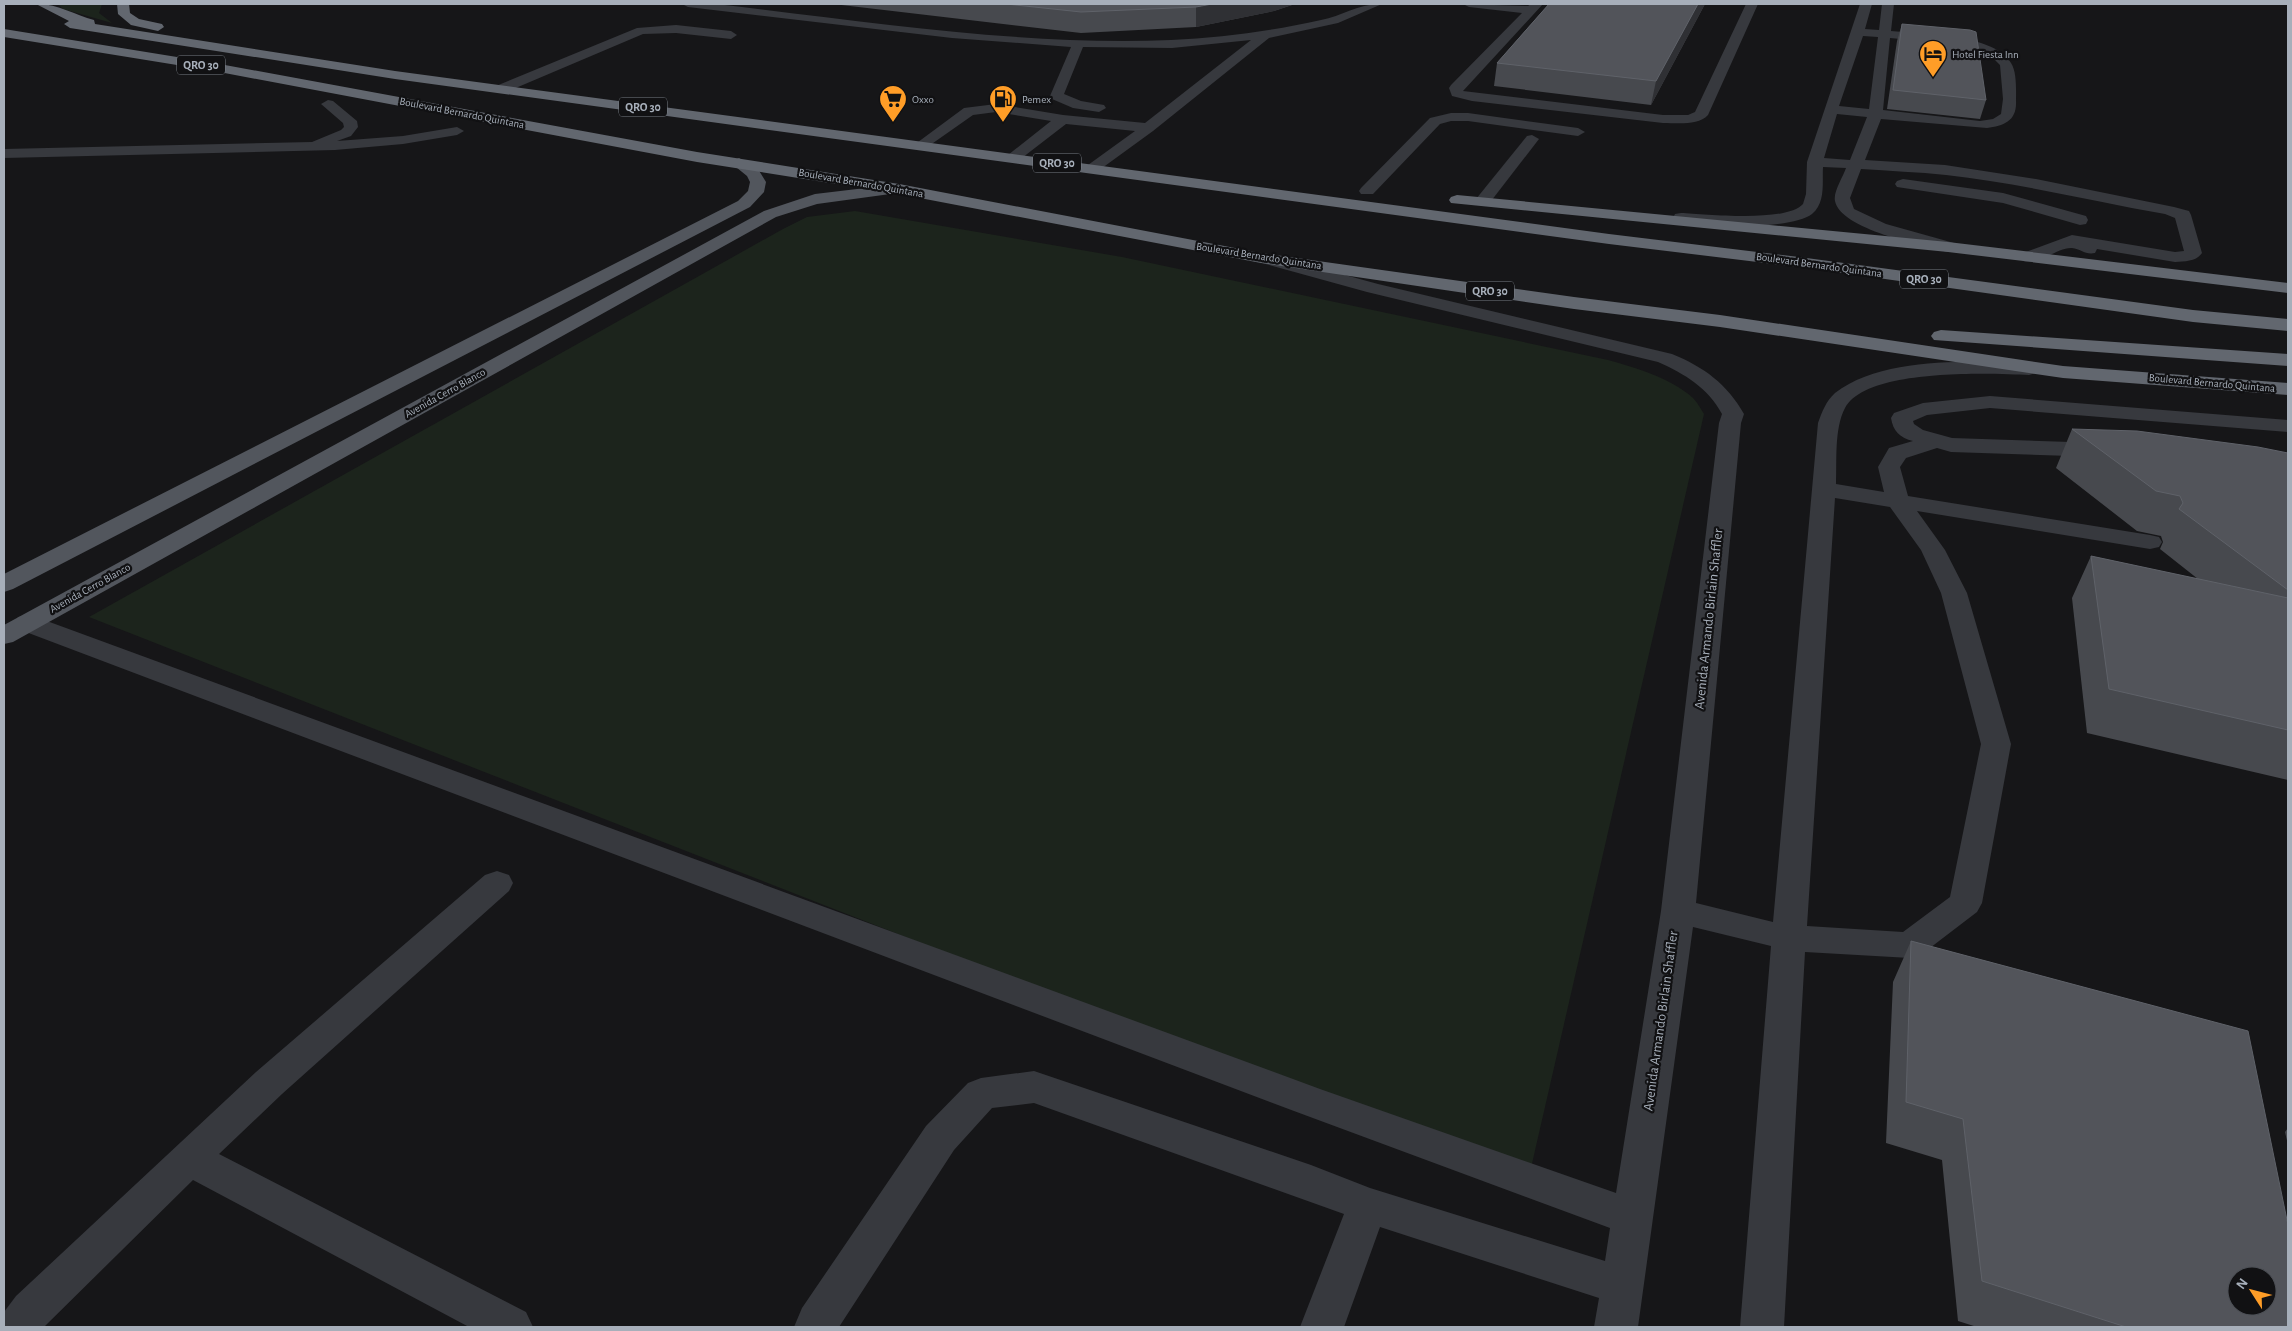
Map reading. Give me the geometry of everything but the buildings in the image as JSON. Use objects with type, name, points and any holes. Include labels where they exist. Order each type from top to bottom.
[{"type":"highway","points":[[42,4],[70,17],[116,31]]},
{"type":"highway","points":[[123,4],[124,14],[135,22],[160,28],[409,64],[501,89]]},
{"type":"highway","name":"Boulevard Bernardo Quintana","points":[[50,21],[395,75],[2193,316],[2288,325]]},
{"type":"highway","name":"Boulevard Bernardo Quintana","points":[[4,33],[234,70],[697,157],[900,189],[1261,258],[1574,303],[1720,321],[2062,372],[2288,389]]},
{"type":"highway","points":[[49,40],[84,50],[168,67],[232,84]]},
{"type":"highway","points":[[324,103],[362,111]]},
{"type":"highway","points":[[417,122],[462,131]]},
{"type":"highway","points":[[535,142],[603,151],[697,157]]},
{"type":"highway","points":[[1193,182],[1367,191],[1401,195]]},
{"type":"highway","points":[[1437,198],[1948,247],[2288,288]]},
{"type":"highway","name":"Boulevard Bernardo Quintana","points":[[1559,232],[1819,252],[2288,297]]},
{"type":"highway","name":"Boulevard Bernardo Quintana","points":[[1720,321],[2288,360]]},
{"type":"main road","points":[[4,584],[744,204],[753,197],[758,190],[759,184],[757,177],[751,171],[739,164]]},
{"type":"main road","name":"Avenida Cerro Blanco","points":[[15,630],[770,214],[815,200],[900,189]]},
{"type":"street","points":[[688,4],[1006,41],[1078,44],[1183,43],[1265,35],[1335,21],[1376,4]]},
{"type":"street","points":[[1469,4],[1535,6]]},
{"type":"street","points":[[1514,4],[1535,6]]},
{"type":"street","points":[[1535,6],[1456,88],[1457,93],[1472,97],[1663,119],[1689,119],[1701,116],[1752,4]]},
{"type":"street","points":[[1620,216],[1733,220],[1788,217],[1805,212],[1813,204],[1815,162],[1860,32],[1866,4]]},
{"type":"street","points":[[1888,4],[1876,113],[1842,198],[1844,206],[1850,213],[1884,227],[1948,247]]},
{"type":"street","points":[[501,89],[641,31],[676,29],[731,35]]},
{"type":"street","points":[[1832,109],[1980,125],[1991,124],[2007,117],[2010,109],[2006,64],[1998,55],[1968,42],[1860,32]]},
{"type":"street","points":[[1094,168],[1148,128],[1265,35]]},
{"type":"street","points":[[1078,44],[1056,96],[1078,105],[1161,117]]},
{"type":"street","points":[[278,148],[318,143],[346,133],[351,127],[350,121],[324,103]]},
{"type":"street","points":[[921,146],[969,111],[976,109],[996,108],[1063,119],[1148,128]]},
{"type":"street","points":[[1367,191],[1435,120],[1451,116],[1468,117],[1578,132]]},
{"type":"street","points":[[1013,158],[1063,119]]},
{"type":"street","points":[[4,154],[334,146],[402,140],[462,131]]},
{"type":"street","points":[[1482,202],[1532,139]]},
{"type":"street","points":[[1815,162],[2003,198],[2080,220]]},
{"type":"street","points":[[1852,170],[1945,170],[2036,184],[2154,207],[2183,215],[2193,253],[2175,257],[2072,241],[2029,257]]},
{"type":"street","points":[[2072,241],[2080,220],[2086,195]]},
{"type":"street","points":[[2072,241],[2118,267]]},
{"type":"street","name":"Avenida Armando Birlain Shaffler","points":[[1261,258],[1373,288],[1665,358],[1686,366],[1709,381],[1728,404],[1733,414],[1730,423],[1678,911],[1616,1327]]},
{"type":"street","points":[[1762,1327],[1789,938],[1824,488],[1832,411],[1840,400],[1859,387],[1884,378],[1982,367],[2062,372]]},
{"type":"street","points":[[2126,451],[1976,447],[1933,442],[1915,435],[1903,427],[1902,418],[1923,409],[1990,402],[2244,424],[2288,426]]},
{"type":"street","points":[[2244,424],[2288,435]]},
{"type":"street","points":[[1678,911],[1789,938],[1910,945],[1965,903],[1996,744],[1954,593],[1933,550],[1898,501],[1889,467],[1897,452],[1933,442]]},
{"type":"street","points":[[1824,488],[2150,542]]},
{"type":"street","points":[[15,630],[801,910],[1307,1100],[1633,1218]]},
{"type":"street","points":[[19,1327],[31,1310],[269,1083],[497,883]]},
{"type":"street","points":[[816,1327],[940,1138],[981,1094],[1034,1087],[1311,1183],[1368,1205],[1622,1286]]},
{"type":"street","points":[[189,1158],[511,1327]]},
{"type":"street","points":[[1322,1327],[1368,1205]]},
{"type":"shaded area","points":[[58,4],[102,4],[99,13],[112,23],[63,9]]},
{"type":"shaded area","points":[[855,211],[1122,257],[1608,360],[1664,379],[1693,398],[1704,414],[1528,1181],[89,617],[783,229],[807,217]]},
{"type":"place","name":"Hotel Fiesta Inn","points":[[1933,78]]},
{"type":"place","name":"Oxxo","points":[[893,123]]},
{"type":"place","name":"Pemex","points":[[1003,123]]}]
